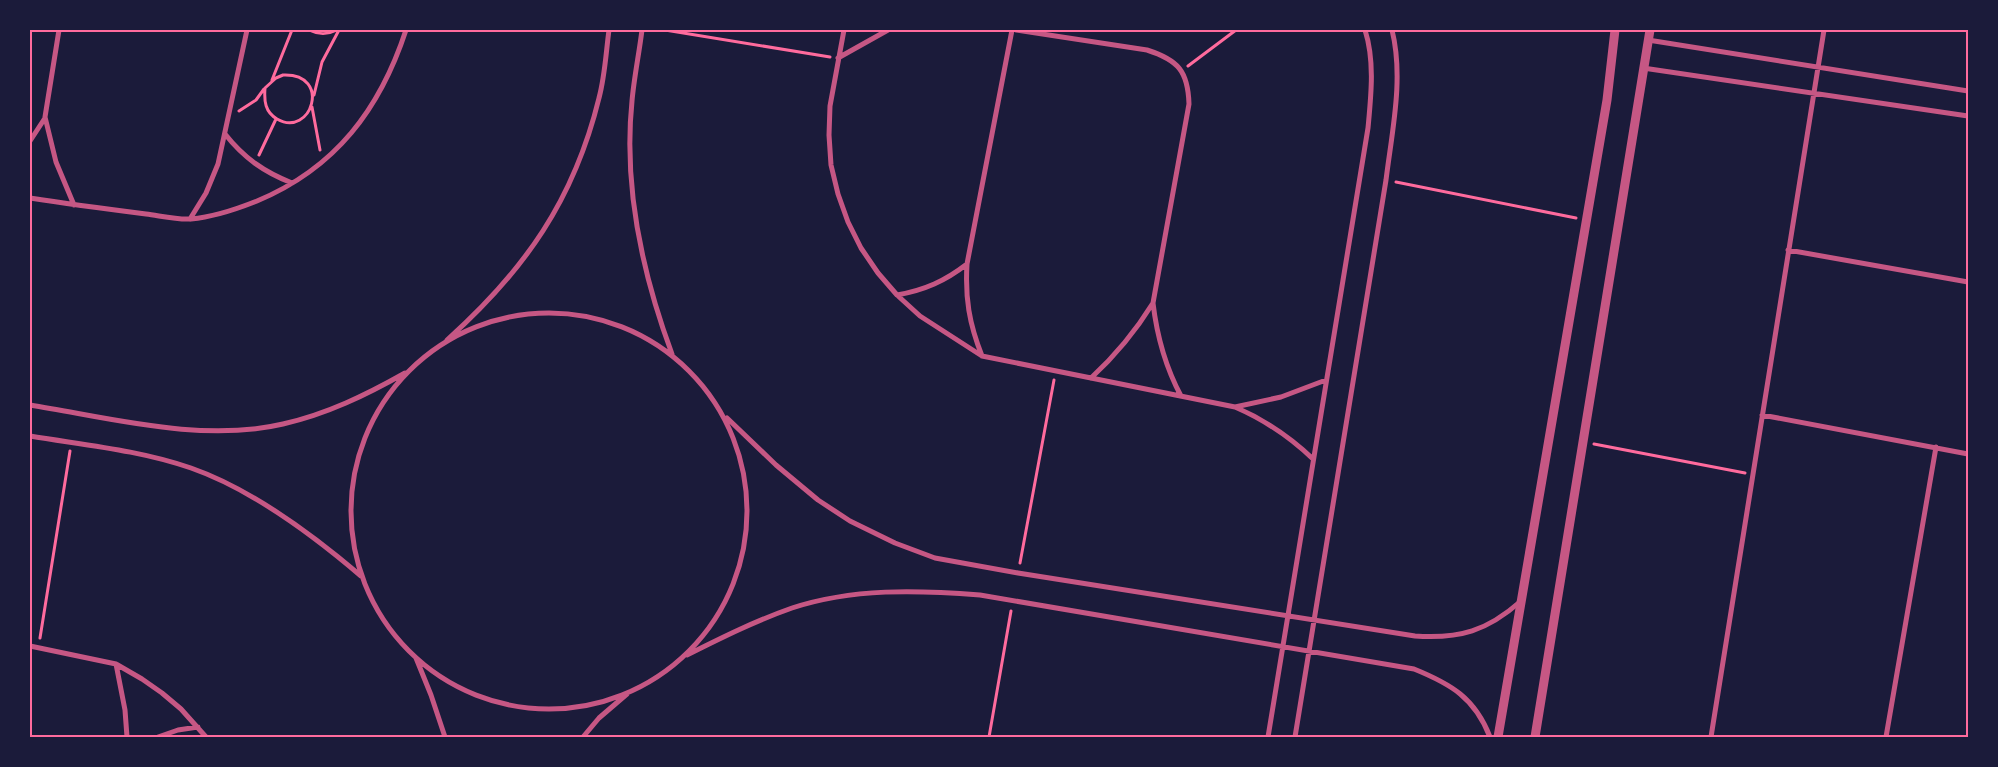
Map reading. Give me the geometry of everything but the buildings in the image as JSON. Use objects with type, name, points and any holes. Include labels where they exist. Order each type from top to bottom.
[{"type":"street","points":[[30,141],[45,117],[59,30]]},
{"type":"street","points":[[190,219],[206,192],[215,171],[225,134],[247,30]]},
{"type":"street","points":[[30,198],[190,219],[243,206],[268,196],[324,162],[364,117],[382,89],[396,59],[406,30]]},
{"type":"street","points":[[30,404],[190,430],[236,430],[281,424],[326,412],[368,394],[408,372],[474,316],[503,285],[530,252],[553,215],[573,177],[588,137],[600,96],[609,30]]},
{"type":"street","points":[[642,30],[632,102],[631,166],[634,212],[648,284],[672,355]]},
{"type":"street","points":[[844,30],[830,106],[829,136],[831,165],[838,194],[848,222],[861,248],[878,273],[920,316],[982,356],[1235,407],[1256,416],[1277,429],[1313,459]]},
{"type":"street","points":[[838,58],[888,30]]},
{"type":"street","points":[[982,356],[973,334],[968,311],[967,264],[1012,30]]},
{"type":"street","points":[[1016,30],[1147,50],[1167,56],[1182,71],[1189,87],[1189,104],[1153,303],[1161,351],[1180,396]]},
{"type":"street","points":[[1268,737],[1368,128],[1372,90],[1365,30]]},
{"type":"street","points":[[1294,737],[1386,180],[1397,79],[1392,30]]},
{"type":"street","points":[[1498,737],[1607,100],[1615,30]]},
{"type":"street","points":[[1535,737],[1650,30]]},
{"type":"street","points":[[1712,737],[1824,30]]},
{"type":"street","points":[[1648,40],[1968,91]]},
{"type":"street","points":[[1643,68],[1968,116]]},
{"type":"street","points":[[45,117],[56,162],[74,205]]},
{"type":"street","points":[[225,134],[238,151],[254,164],[272,175],[292,183]]},
{"type":"street","points":[[1788,250],[1968,282]]},
{"type":"street","points":[[897,294],[916,292],[935,285],[952,276],[967,264]]},
{"type":"street","points":[[1091,378],[1115,356],[1136,330],[1153,303]]},
{"type":"street","points":[[441,345],[486,323],[534,313],[583,315],[630,330],[672,355],[701,382],[724,415],[776,465],[811,494],[850,521],[895,543],[935,558],[1018,573],[1415,636],[1438,638],[1462,635],[1484,628],[1504,616],[1521,601]]},
{"type":"street","points":[[408,372],[380,406],[361,446],[352,490],[352,534],[362,577],[384,620],[399,640],[416,657],[453,684],[495,701],[540,708],[586,705],[630,692]]},
{"type":"street","points":[[1235,407],[1281,397],[1326,380]]},
{"type":"street","points":[[684,656],[718,616],[740,568],[749,516],[743,464],[724,415]]},
{"type":"street","points":[[1762,415],[1968,454]]},
{"type":"street","points":[[30,436],[139,453],[191,468],[223,482],[296,525],[362,577]]},
{"type":"street","points":[[1886,737],[1936,447]]},
{"type":"street","points":[[583,737],[599,718],[630,692],[684,656],[747,626],[793,608],[844,596],[887,591],[932,591],[1012,600],[1414,669],[1442,680],[1467,699],[1485,724],[1490,737]]},
{"type":"street","points":[[30,646],[116,664],[162,693],[206,737]]},
{"type":"street","points":[[416,657],[446,737]]},
{"type":"street","points":[[116,664],[126,710],[126,737]]},
{"type":"street","points":[[158,737],[178,730],[198,727]]},
{"type":"path","points":[[270,83],[292,30]]},
{"type":"path","points":[[310,30],[318,34],[326,34],[338,30]]},
{"type":"path","points":[[265,88],[265,104],[268,111],[276,119],[287,123],[294,122],[307,114],[312,105],[322,62],[338,30]]},
{"type":"path","points":[[665,30],[838,58]]},
{"type":"path","points":[[1182,71],[1236,30]]},
{"type":"path","points":[[229,114],[244,109],[256,100],[270,83],[283,75],[298,76],[310,86],[313,101]]},
{"type":"path","points":[[312,105],[318,144],[324,162]]},
{"type":"path","points":[[254,164],[276,119]]},
{"type":"path","points":[[1386,180],[1586,219]]},
{"type":"path","points":[[1018,573],[1055,371]]},
{"type":"path","points":[[1583,442],[1753,475]]},
{"type":"path","points":[[38,648],[71,443]]},
{"type":"path","points":[[989,737],[1012,600]]}]
